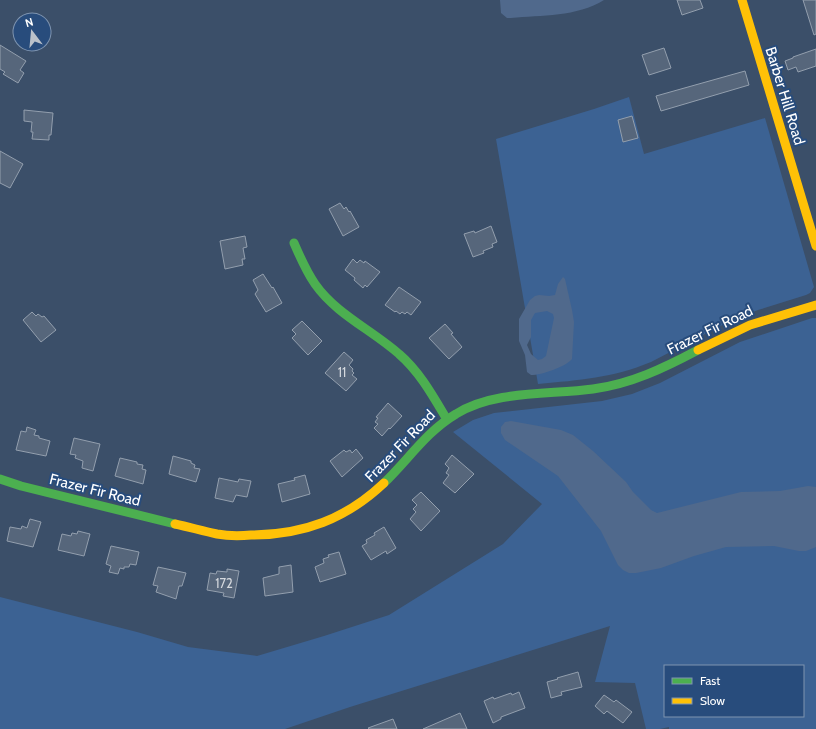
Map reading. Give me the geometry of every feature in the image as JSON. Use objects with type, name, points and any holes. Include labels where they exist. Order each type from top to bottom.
[{"type":"street","name":"Barber Hill Road","points":[[742,0],[816,246]]},
{"type":"street","points":[[294,243],[303,264],[315,284],[324,295],[344,313],[405,360],[446,418]]},
{"type":"street","name":"Frazer Fir Road","points":[[0,479],[21,486],[218,534],[253,536],[285,534],[324,524],[358,506],[377,491],[446,418],[469,406],[480,402],[498,399],[595,389],[630,381],[670,366],[730,333],[748,325],[816,306]]},
{"type":"shaded area","points":[[500,0],[604,0],[582,10],[559,14],[507,18],[501,13]]},
{"type":"shaded area","points":[[629,97],[644,154],[765,118],[814,287],[810,293],[806,295],[758,310],[730,321],[651,362],[623,372],[596,378],[538,384],[496,139]]},
{"type":"shaded area","points":[[563,277],[565,279],[572,310],[574,322],[572,359],[553,370],[541,374],[531,375],[527,372],[525,355],[519,341],[519,319],[530,300],[539,295],[555,295],[558,284]],"holes":[[[547,311],[553,314],[554,318],[546,356],[538,360],[531,354],[527,345],[531,337],[531,320],[535,313]]]},
{"type":"shaded area","points":[[812,318],[816,318],[816,729],[669,729],[669,727],[660,729],[646,729],[635,683],[595,682],[610,626],[350,707],[285,729],[0,729],[0,597],[137,632],[188,647],[257,656],[389,615],[503,544],[542,504],[453,432],[473,420],[494,413],[602,401],[632,394],[660,383],[740,342]]},
{"type":"shaded area","points":[[511,421],[561,430],[573,435],[593,451],[626,482],[633,492],[651,510],[657,513],[741,492],[780,491],[808,486],[816,487],[816,547],[806,551],[799,551],[774,546],[726,547],[694,556],[661,568],[629,573],[618,565],[601,531],[558,476],[505,440],[501,433],[501,427],[505,422]]},
{"type":"building","points":[[677,0],[700,0],[703,8],[682,15]]},
{"type":"building","points":[[803,0],[816,0],[816,34],[814,35]]},
{"type":"building","points":[[0,45],[26,61],[20,70],[24,73],[18,83],[3,74],[5,72],[0,69]]},
{"type":"building","points":[[664,48],[671,68],[649,75],[642,55]]},
{"type":"building","points":[[816,49],[816,66],[798,72],[796,67],[788,70],[785,61]]},
{"type":"building","points":[[745,71],[749,85],[661,111],[656,96]]},
{"type":"building","points":[[24,110],[53,113],[51,135],[49,135],[49,140],[32,139],[32,122],[24,121]]},
{"type":"building","points":[[632,116],[638,138],[623,142],[618,120]]},
{"type":"building","points":[[0,151],[23,164],[10,188],[0,183]]},
{"type":"building","points":[[340,203],[344,209],[346,207],[349,212],[350,211],[359,227],[343,236],[329,209]]},
{"type":"building","points":[[491,226],[497,242],[492,244],[493,247],[483,251],[484,253],[473,257],[464,234],[474,231],[475,233]]},
{"type":"building","points":[[245,236],[247,247],[243,248],[245,259],[242,259],[243,265],[225,269],[220,241]]},
{"type":"building","points":[[353,259],[357,263],[360,260],[364,263],[365,261],[380,272],[367,287],[365,285],[363,288],[354,280],[355,278],[345,270]]},
{"type":"building","points":[[263,274],[272,288],[273,287],[282,303],[266,312],[255,294],[258,290],[253,280]]},
{"type":"building","points":[[399,287],[421,302],[411,315],[407,312],[405,314],[402,312],[400,314],[385,305]]},
{"type":"building","points":[[32,312],[36,316],[38,314],[42,317],[44,316],[56,330],[41,342],[23,320]]},
{"type":"building","points":[[302,321],[322,341],[308,355],[292,338],[296,334],[292,330]]},
{"type":"building","points":[[445,324],[462,347],[449,359],[429,338]]},
{"type":"building","points":[[344,352],[353,360],[349,365],[353,369],[352,371],[354,373],[352,375],[357,379],[346,391],[325,373]]},
{"type":"building","points":[[388,403],[402,416],[382,436],[374,428],[378,424],[375,422],[378,418],[376,417]]},
{"type":"building","points":[[27,427],[36,430],[34,435],[50,441],[46,456],[16,450],[21,431],[26,432]]},
{"type":"building","points":[[74,438],[100,444],[93,471],[82,468],[83,461],[75,458],[76,455],[70,454]]},
{"type":"building","points":[[356,449],[363,458],[342,477],[330,461],[344,450],[346,452],[350,450],[352,453]]},
{"type":"building","points":[[452,455],[474,474],[455,493],[443,483],[449,475],[446,473],[449,468],[445,464]]},
{"type":"building","points":[[173,456],[191,461],[191,463],[195,465],[194,468],[200,469],[196,482],[169,474]]},
{"type":"building","points":[[120,458],[143,465],[142,469],[146,470],[143,484],[115,476]]},
{"type":"building","points":[[305,475],[310,494],[282,502],[278,484],[295,480],[294,478]]},
{"type":"building","points":[[219,478],[238,482],[239,479],[251,481],[247,497],[236,495],[233,502],[215,498]]},
{"type":"building","points":[[421,492],[440,511],[421,531],[410,519],[416,512],[413,509],[417,505],[412,500]]},
{"type":"building","points":[[30,519],[41,522],[33,547],[7,541],[10,527],[21,529],[22,526],[27,528]]},
{"type":"building","points":[[384,527],[396,548],[387,554],[386,551],[371,560],[362,546],[367,543],[366,540],[375,535],[374,533]]},
{"type":"building","points":[[78,531],[90,534],[84,556],[58,550],[62,534],[71,536],[72,533],[77,534]]},
{"type":"building","points":[[111,546],[139,552],[136,565],[130,564],[129,567],[124,567],[124,569],[120,568],[118,574],[109,572],[111,566],[106,564]]},
{"type":"building","points":[[339,552],[346,574],[320,582],[315,567],[324,563],[323,559],[329,557],[328,555]]},
{"type":"building","points":[[291,565],[293,592],[265,596],[263,578],[279,574],[279,567]]},
{"type":"building","points":[[158,567],[186,573],[182,586],[179,586],[176,599],[156,592],[158,586],[153,585]]},
{"type":"building","points":[[227,569],[239,571],[234,598],[223,596],[224,593],[207,590],[210,573],[216,574],[217,571],[227,572]]},
{"type":"building","points":[[578,672],[582,687],[561,692],[562,695],[551,698],[547,682]]},
{"type":"building","points":[[519,692],[525,708],[501,717],[501,719],[493,723],[484,701],[493,697],[494,699]]},
{"type":"building","points":[[604,695],[614,702],[616,700],[632,712],[623,723],[607,711],[604,714],[595,706]]},
{"type":"building","points":[[460,713],[467,729],[423,729]]},
{"type":"building","points":[[393,719],[397,729],[368,728]]},
{"type":"traffic: fast","points":[[294,243],[309,274],[324,295],[344,313],[399,354],[413,368],[425,384],[446,418]]},
{"type":"traffic: fast","points":[[384,483],[436,429],[456,414],[471,406],[505,397],[607,387],[660,369],[698,350]]},
{"type":"traffic: fast","points":[[0,479],[21,486],[175,524]]},
{"type":"traffic: slow","points":[[742,0],[816,246]]},
{"type":"traffic: slow","points":[[698,350],[750,325],[816,305]]},
{"type":"traffic: slow","points":[[175,524],[217,534],[243,536],[288,532],[306,528],[339,515],[370,496],[384,483]]}]
